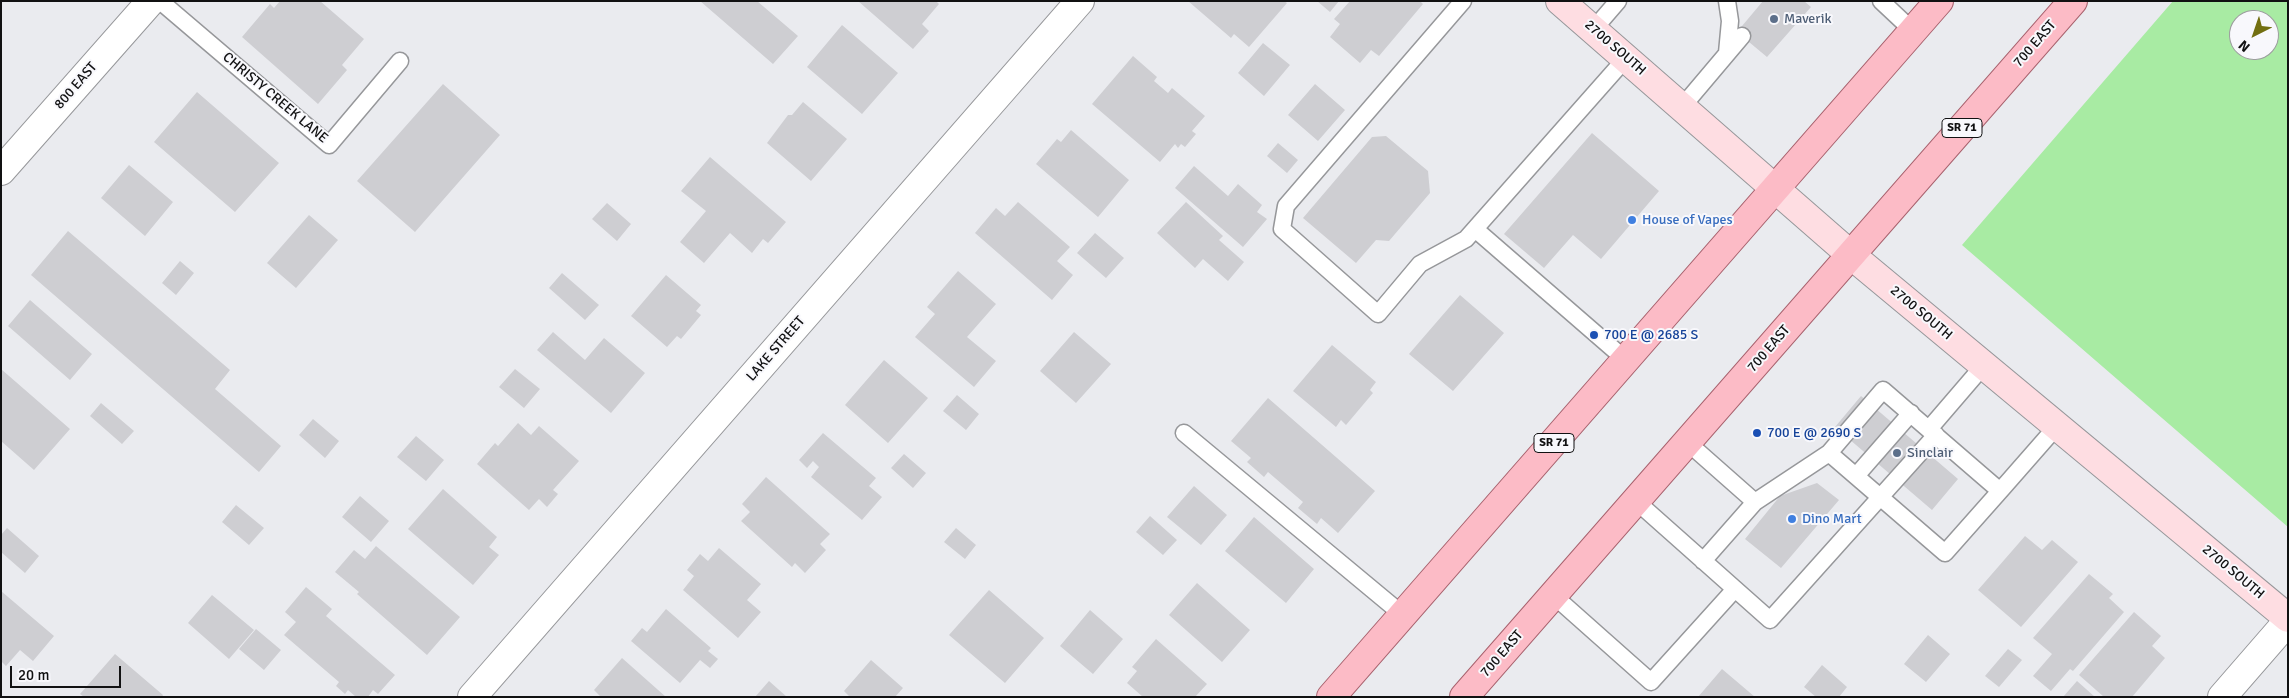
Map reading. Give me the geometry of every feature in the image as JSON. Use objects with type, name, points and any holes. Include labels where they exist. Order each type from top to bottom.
[{"type":"main road","name":"SR 71","points":[[1331,697],[1939,1]]},
{"type":"main road","name":"700 EAST","points":[[1464,697],[2073,1]]},
{"type":"street","name":"800 EAST","points":[[1,171],[151,1]]},
{"type":"street","name":"LAKE STREET","points":[[472,697],[1080,1]]},
{"type":"street","name":"2700 SOUTH","points":[[1560,1],[1851,255],[2288,619]]},
{"type":"street","points":[[2222,697],[2288,619]]},
{"type":"lane","name":"CHRISTY CREEK LANE","points":[[160,1],[329,145],[400,61]]},
{"type":"lane","points":[[1463,1],[1286,206],[1282,229],[1378,314],[1420,264],[1466,239],[1626,58]]},
{"type":"lane","points":[[1594,30],[1618,1]]},
{"type":"lane","points":[[1726,1],[1730,21],[1728,53]]},
{"type":"lane","points":[[1881,1],[1913,31]]},
{"type":"lane","points":[[1682,106],[1742,36]]},
{"type":"lane","points":[[1475,229],[1626,360]]},
{"type":"lane","points":[[1636,501],[1770,620],[1880,497],[1984,365]]},
{"type":"lane","points":[[1703,561],[1755,502],[1829,453],[1883,390],[2000,491]]},
{"type":"lane","points":[[1856,476],[1911,413]]},
{"type":"lane","points":[[1829,453],[1945,553],[2057,426]]},
{"type":"lane","points":[[1184,433],[1403,615]]},
{"type":"lane","points":[[1688,442],[1755,502]]},
{"type":"lane","points":[[1553,595],[1651,682],[1735,589]]},
{"type":"green space","points":[[2173,1],[2288,1],[2288,527],[1962,245]]},
{"type":"building","points":[[280,1],[320,1],[364,39],[342,65],[347,70],[318,104],[242,37],[270,4],[274,8]]},
{"type":"building","points":[[700,1],[757,1],[798,36],[773,64]]},
{"type":"building","points":[[858,1],[936,1],[939,4],[922,24],[929,31],[913,49]]},
{"type":"building","points":[[1188,1],[1284,1],[1287,3],[1249,47],[1234,34],[1231,38]]},
{"type":"building","points":[[1317,1],[1339,1],[1330,12]]},
{"type":"building","points":[[1350,1],[1420,1],[1423,4],[1379,56],[1371,50],[1360,63],[1330,37],[1340,24],[1334,19]]},
{"type":"building","name":"Maverik","points":[[1763,1],[1804,1],[1811,7],[1767,57],[1737,32]]},
{"type":"building","points":[[842,25],[898,73],[862,114],[807,67]]},
{"type":"building","points":[[1263,43],[1290,65],[1264,96],[1238,73]]},
{"type":"building","points":[[1133,56],[1157,77],[1154,81],[1168,93],[1172,88],[1205,116],[1192,131],[1196,134],[1185,147],[1181,144],[1178,148],[1175,144],[1160,162],[1092,104]]},
{"type":"building","points":[[443,84],[500,135],[415,232],[357,181]]},
{"type":"building","points":[[1315,84],[1345,110],[1318,141],[1288,115]]},
{"type":"building","points":[[197,92],[279,163],[235,212],[154,142]]},
{"type":"building","points":[[803,102],[847,139],[811,181],[767,143],[788,115],[792,115]]},
{"type":"building","points":[[1071,130],[1129,180],[1098,217],[1036,164],[1057,139],[1061,142]]},
{"type":"building","points":[[1592,133],[1659,191],[1601,259],[1573,235],[1544,268],[1504,234]]},
{"type":"building","points":[[1386,136],[1428,171],[1430,193],[1389,241],[1376,240],[1356,263],[1303,218],[1372,137]]},
{"type":"building","points":[[1278,143],[1298,160],[1287,173],[1267,156]]},
{"type":"building","points":[[710,157],[786,222],[768,243],[763,239],[752,253],[730,233],[704,263],[680,242],[706,211],[681,191]]},
{"type":"building","points":[[129,165],[173,202],[145,236],[101,198]]},
{"type":"building","points":[[1194,166],[1228,196],[1238,184],[1262,205],[1257,212],[1267,219],[1243,247],[1175,188]]},
{"type":"building","points":[[1018,202],[1070,247],[1057,261],[1073,275],[1052,300],[975,233],[996,208],[1005,216]]},
{"type":"building","points":[[1186,202],[1223,236],[1219,240],[1244,262],[1228,281],[1203,259],[1195,268],[1157,233]]},
{"type":"building","points":[[607,203],[631,224],[617,241],[592,219]]},
{"type":"building","points":[[309,215],[338,240],[296,288],[267,263]]},
{"type":"building","points":[[68,231],[230,370],[215,389],[281,446],[259,472],[31,275]]},
{"type":"building","points":[[1095,233],[1124,258],[1106,278],[1077,253]]},
{"type":"building","points":[[180,261],[194,273],[176,295],[162,283]]},
{"type":"building","points":[[958,271],[996,304],[967,337],[996,361],[974,387],[915,337],[935,314],[927,307]]},
{"type":"building","points":[[562,273],[599,305],[585,320],[549,288]]},
{"type":"building","points":[[666,275],[701,305],[696,311],[701,315],[681,339],[677,336],[667,347],[631,316]]},
{"type":"building","points":[[1460,295],[1504,333],[1453,391],[1409,354]]},
{"type":"building","points":[[30,300],[92,354],[70,380],[8,326]]},
{"type":"building","points":[[553,332],[585,360],[604,338],[645,373],[611,413],[537,350]]},
{"type":"building","points":[[1074,332],[1111,364],[1076,403],[1040,371]]},
{"type":"building","points":[[1332,345],[1376,382],[1370,390],[1373,393],[1346,425],[1341,420],[1336,427],[1293,391]]},
{"type":"building","points":[[884,360],[928,398],[888,443],[845,405]]},
{"type":"building","points":[[1,369],[70,429],[34,470],[1,441]]},
{"type":"building","points":[[515,369],[540,389],[524,408],[499,387]]},
{"type":"building","points":[[957,395],[979,414],[966,430],[943,411]]},
{"type":"building","name":"Sinclair","points":[[1861,396],[1958,479],[1932,510],[1835,427]]},
{"type":"building","points":[[1268,398],[1375,491],[1338,533],[1321,518],[1317,524],[1298,508],[1303,502],[1268,472],[1264,477],[1247,462],[1251,458],[1231,441]]},
{"type":"building","points":[[101,403],[134,431],[122,444],[90,416]]},
{"type":"building","points":[[313,419],[339,441],[325,458],[299,435]]},
{"type":"building","points":[[518,423],[531,435],[539,426],[579,461],[553,490],[558,494],[547,507],[539,499],[529,510],[477,464],[495,443],[498,446]]},
{"type":"building","points":[[823,433],[876,478],[869,486],[882,497],[862,520],[811,477],[819,467],[813,461],[807,468],[799,460]]},
{"type":"building","points":[[416,436],[444,460],[426,481],[397,457]]},
{"type":"building","points":[[904,454],[926,473],[913,488],[891,468]]},
{"type":"building","points":[[766,477],[830,534],[820,544],[826,550],[805,573],[795,563],[792,567],[741,521],[750,512],[742,504]]},
{"type":"building","name":"Dino Mart","points":[[1817,483],[1839,500],[1781,568],[1745,539],[1780,496]]},
{"type":"building","points":[[1194,486],[1227,515],[1201,545],[1167,517]]},
{"type":"building","points":[[443,489],[497,537],[489,547],[499,555],[473,585],[408,529]]},
{"type":"building","points":[[360,496],[389,521],[371,542],[342,517]]},
{"type":"building","points":[[236,505],[264,528],[249,545],[222,522]]},
{"type":"building","points":[[1150,516],[1177,540],[1163,555],[1136,532]]},
{"type":"building","points":[[1254,517],[1314,569],[1286,603],[1225,551]]},
{"type":"building","points":[[7,528],[39,556],[25,573],[1,552],[1,535]]},
{"type":"building","points":[[956,528],[976,545],[965,559],[944,542]]},
{"type":"building","points":[[2025,536],[2042,550],[2052,540],[2078,562],[2021,627],[1978,590]]},
{"type":"building","points":[[376,546],[460,617],[427,655],[357,594],[359,592],[335,572],[354,550],[365,559]]},
{"type":"building","points":[[719,548],[761,584],[747,600],[761,612],[738,638],[683,590],[694,576],[687,570],[700,554],[708,561]]},
{"type":"building","points":[[2089,574],[2113,594],[2109,598],[2124,612],[2073,671],[2070,669],[2051,691],[2033,676],[2052,654],[2033,638]]},
{"type":"building","points":[[1197,583],[1250,630],[1222,662],[1169,615]]},
{"type":"building","points":[[306,587],[332,609],[326,616],[395,675],[378,694],[373,690],[368,697],[356,697],[348,690],[345,694],[336,686],[339,682],[284,635],[296,622],[285,612]]},
{"type":"building","points":[[989,590],[1044,638],[1005,683],[949,635]]},
{"type":"building","points":[[1,591],[54,636],[33,661],[20,650],[6,666],[1,661]]},
{"type":"building","points":[[212,595],[254,630],[229,659],[188,623]]},
{"type":"building","points":[[666,609],[711,648],[708,651],[718,659],[710,668],[700,660],[680,683],[631,641],[642,628],[647,632]]},
{"type":"building","points":[[1090,610],[1123,639],[1093,674],[1060,646]]},
{"type":"building","points":[[2134,612],[2161,636],[2152,646],[2165,658],[2132,697],[2104,697],[2079,675]]},
{"type":"building","points":[[256,629],[281,650],[264,670],[239,649]]},
{"type":"building","points":[[1928,635],[1950,654],[1926,682],[1904,664]]},
{"type":"building","points":[[1156,639],[1207,684],[1195,697],[1143,697],[1127,683],[1137,671],[1132,667]]},
{"type":"building","points":[[2008,649],[2022,660],[1999,687],[1985,676]]},
{"type":"building","points":[[115,654],[163,695],[162,697],[84,697],[80,694]]},
{"type":"building","points":[[622,658],[666,697],[601,697],[594,690]]},
{"type":"building","points":[[871,660],[903,688],[895,697],[850,697],[844,691]]},
{"type":"building","points":[[1822,665],[1847,687],[1839,697],[1816,697],[1804,687]]},
{"type":"building","points":[[1722,669],[1755,697],[1698,697]]},
{"type":"building","points":[[769,681],[787,697],[755,697]]},
{"type":"building","points":[[2077,681],[2095,697],[2063,697]]},
{"type":"place","name":"Maverik","points":[[1774,19]]},
{"type":"place","name":"House of Vapes","points":[[1632,220]]},
{"type":"place","name":"700 E @ 2685 S","points":[[1594,335]]},
{"type":"place","name":"700 E @ 2690 S","points":[[1757,433]]},
{"type":"place","name":"Sinclair","points":[[1897,453]]},
{"type":"place","name":"Dino Mart","points":[[1792,519]]}]
